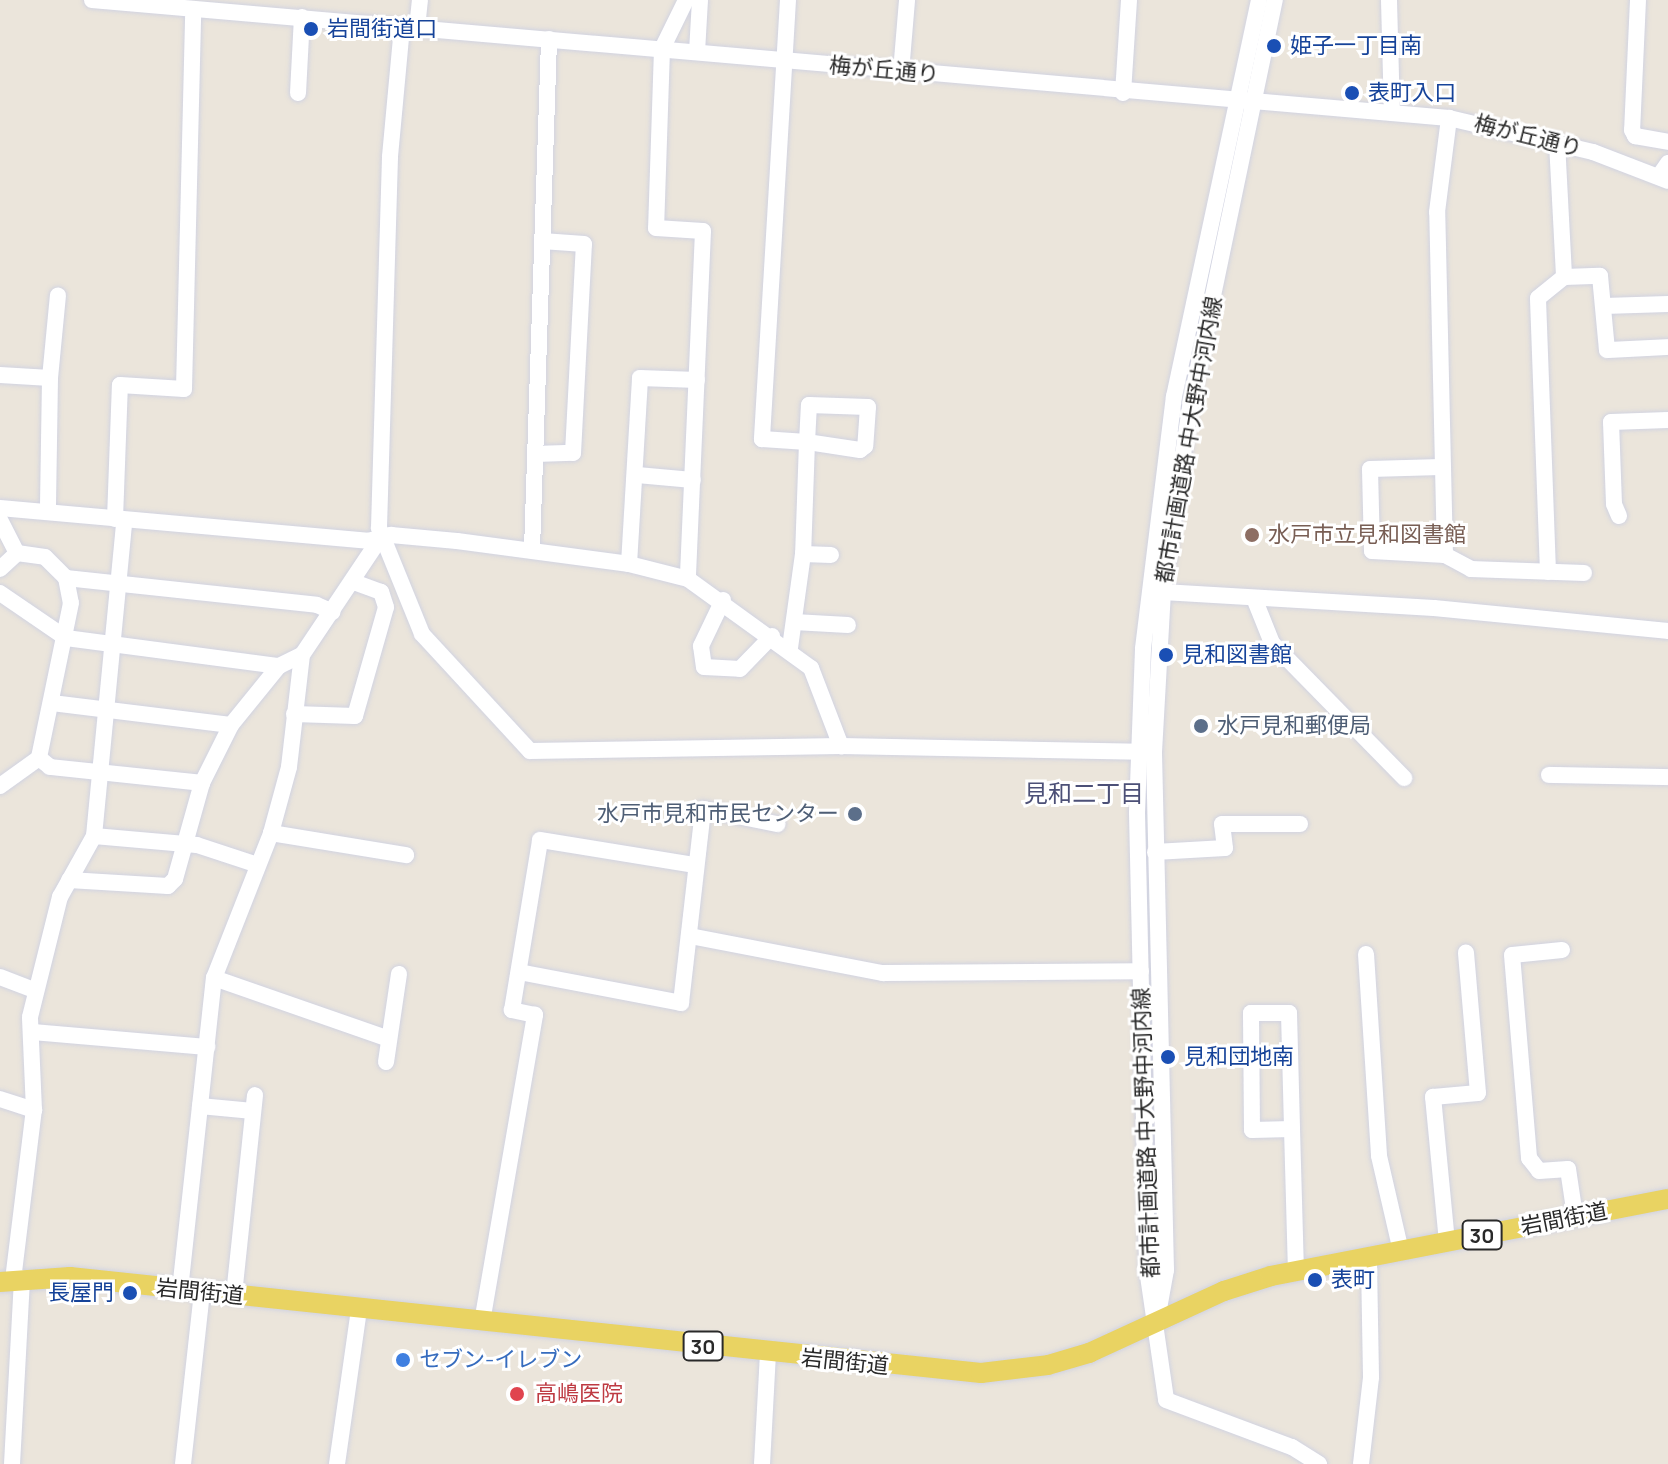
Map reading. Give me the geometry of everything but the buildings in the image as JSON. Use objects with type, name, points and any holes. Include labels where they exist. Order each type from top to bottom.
[{"type":"main road","name":"岩間街道","points":[[12,1280],[70,1277],[942,1372],[1014,1371],[1089,1353],[1224,1291],[1296,1271],[1668,1199]]},
{"type":"street","name":"梅が丘通り","points":[[92,0],[697,52],[1245,104],[1449,118],[1557,142],[1665,173]]},
{"type":"street","points":[[420,0],[410,27],[390,157],[381,537],[422,634],[530,751],[841,746],[1146,751]]},
{"type":"street","points":[[686,0],[662,49],[656,228],[703,231],[688,579]]},
{"type":"street","points":[[697,52],[700,0]]},
{"type":"street","points":[[788,0],[782,60],[762,439],[807,442],[803,554],[790,648]]},
{"type":"street","points":[[901,72],[907,0]]},
{"type":"street","points":[[1123,93],[1129,0]]},
{"type":"street","name":"都市計画道路 中大野中河内線","points":[[1156,1324],[1166,1270],[1155,852],[1146,751],[1163,592],[1191,401],[1245,104],[1259,0]]},
{"type":"street","name":"都市計画道路 中大野中河内線","points":[[1156,1324],[1147,1269],[1141,971],[1146,751],[1144,633],[1164,458],[1245,104],[1275,0]]},
{"type":"street","points":[[1389,0],[1392,113]]},
{"type":"street","points":[[1638,0],[1632,130],[1635,136],[1668,142]]},
{"type":"street","points":[[12,1464],[12,1280],[34,1110],[34,990],[69,880],[94,836],[122,585],[120,385],[184,389],[193,9]]},
{"type":"street","points":[[298,93],[302,17]]},
{"type":"street","points":[[532,550],[549,39]]},
{"type":"street","points":[[1445,555],[1437,212],[1449,118]]},
{"type":"street","points":[[1557,142],[1564,277]]},
{"type":"street","points":[[535,454],[573,453],[584,244],[542,241]]},
{"type":"street","points":[[1548,572],[1538,298],[1564,277],[1600,276],[1607,350],[1668,347]]},
{"type":"street","points":[[48,510],[50,378],[58,295]]},
{"type":"street","points":[[1604,306],[1668,304]]},
{"type":"street","points":[[0,375],[50,378]]},
{"type":"street","points":[[629,564],[637,475],[640,378],[697,380]]},
{"type":"street","points":[[1619,516],[1614,504],[1611,422],[1668,420]]},
{"type":"street","points":[[1441,467],[1370,469],[1372,551],[1445,555],[1471,569],[1584,573]]},
{"type":"street","points":[[637,475],[693,480]]},
{"type":"street","points":[[0,508],[368,541],[381,537],[532,550],[629,564],[688,579],[790,648],[818,681],[841,746]]},
{"type":"street","points":[[0,520],[17,553]]},
{"type":"street","points":[[180,1290],[214,978],[271,833],[289,767],[302,655],[354,582],[381,537]]},
{"type":"street","points":[[0,569],[17,553]]},
{"type":"street","points":[[0,786],[39,758],[71,603],[66,578],[45,557],[17,553]]},
{"type":"street","points":[[803,554],[831,555]]},
{"type":"street","points":[[66,578],[317,605],[333,612]]},
{"type":"street","points":[[294,714],[355,716],[386,607],[381,592],[354,582]]},
{"type":"street","points":[[1163,592],[1434,608],[1668,631]]},
{"type":"street","points":[[0,593],[66,638],[114,647],[279,666]]},
{"type":"street","points":[[1254,598],[1272,643],[1404,778]]},
{"type":"street","points":[[723,600],[701,646],[704,667],[740,669],[772,636]]},
{"type":"street","points":[[794,622],[848,625]]},
{"type":"street","points":[[69,880],[168,886],[202,783],[231,725],[279,666],[302,655]]},
{"type":"street","points":[[52,703],[231,725]]},
{"type":"street","points":[[39,758],[50,767],[202,783]]},
{"type":"street","points":[[1549,775],[1668,777]]},
{"type":"street","points":[[519,972],[681,1003],[703,809],[777,824]]},
{"type":"street","points":[[1155,852],[1225,848],[1222,824],[1300,824]]},
{"type":"street","points":[[271,833],[406,855]]},
{"type":"street","points":[[94,836],[183,844],[258,865]]},
{"type":"street","points":[[482,1322],[535,1015],[512,1010],[540,840],[695,865]]},
{"type":"street","points":[[690,936],[883,973],[1141,971]]},
{"type":"street","points":[[1562,950],[1512,955],[1529,1158],[1539,1171],[1568,1169],[1575,1216]]},
{"type":"street","points":[[1447,1242],[1433,1097],[1478,1093],[1466,953]]},
{"type":"street","points":[[1366,954],[1379,1156],[1401,1251]]},
{"type":"street","points":[[386,1062],[399,974]]},
{"type":"street","points":[[0,977],[34,990]]},
{"type":"street","points":[[214,978],[389,1039]]},
{"type":"street","points":[[1292,1129],[1252,1130],[1251,1013],[1289,1013],[1296,1271]]},
{"type":"street","points":[[32,1032],[207,1047]]},
{"type":"street","points":[[0,1099],[34,1110]]},
{"type":"street","points":[[200,1106],[254,1103],[234,1295]]},
{"type":"street","points":[[1361,1464],[1371,1377],[1369,1257]]},
{"type":"street","points":[[183,1464],[202,1292]]},
{"type":"street","points":[[337,1464],[359,1309]]},
{"type":"street","points":[[1156,1324],[1159,1376],[1166,1400],[1292,1447],[1319,1464]]},
{"type":"street","points":[[762,1464],[768,1354]]},
{"type":"place","name":"岩間街道口","points":[[311,29]]},
{"type":"place","name":"姫子一丁目南","points":[[1274,46]]},
{"type":"place","name":"表町入口","points":[[1352,93]]},
{"type":"place","name":"水戸市立見和図書館","points":[[1252,535]]},
{"type":"place","name":"見和図書館","points":[[1166,655]]},
{"type":"place","name":"水戸見和郵便局","points":[[1201,726]]},
{"type":"place","name":"水戸市見和市民センター","points":[[855,814]]},
{"type":"place","name":"見和団地南","points":[[1168,1057]]},
{"type":"place","name":"表町","points":[[1315,1280]]},
{"type":"place","name":"長屋門","points":[[130,1293]]},
{"type":"place","name":"セブン-イレブン","points":[[403,1360]]},
{"type":"place","name":"高嶋医院","points":[[517,1394]]},
{"type":"district","name":"見和二丁目","points":[[1084,793]]}]
